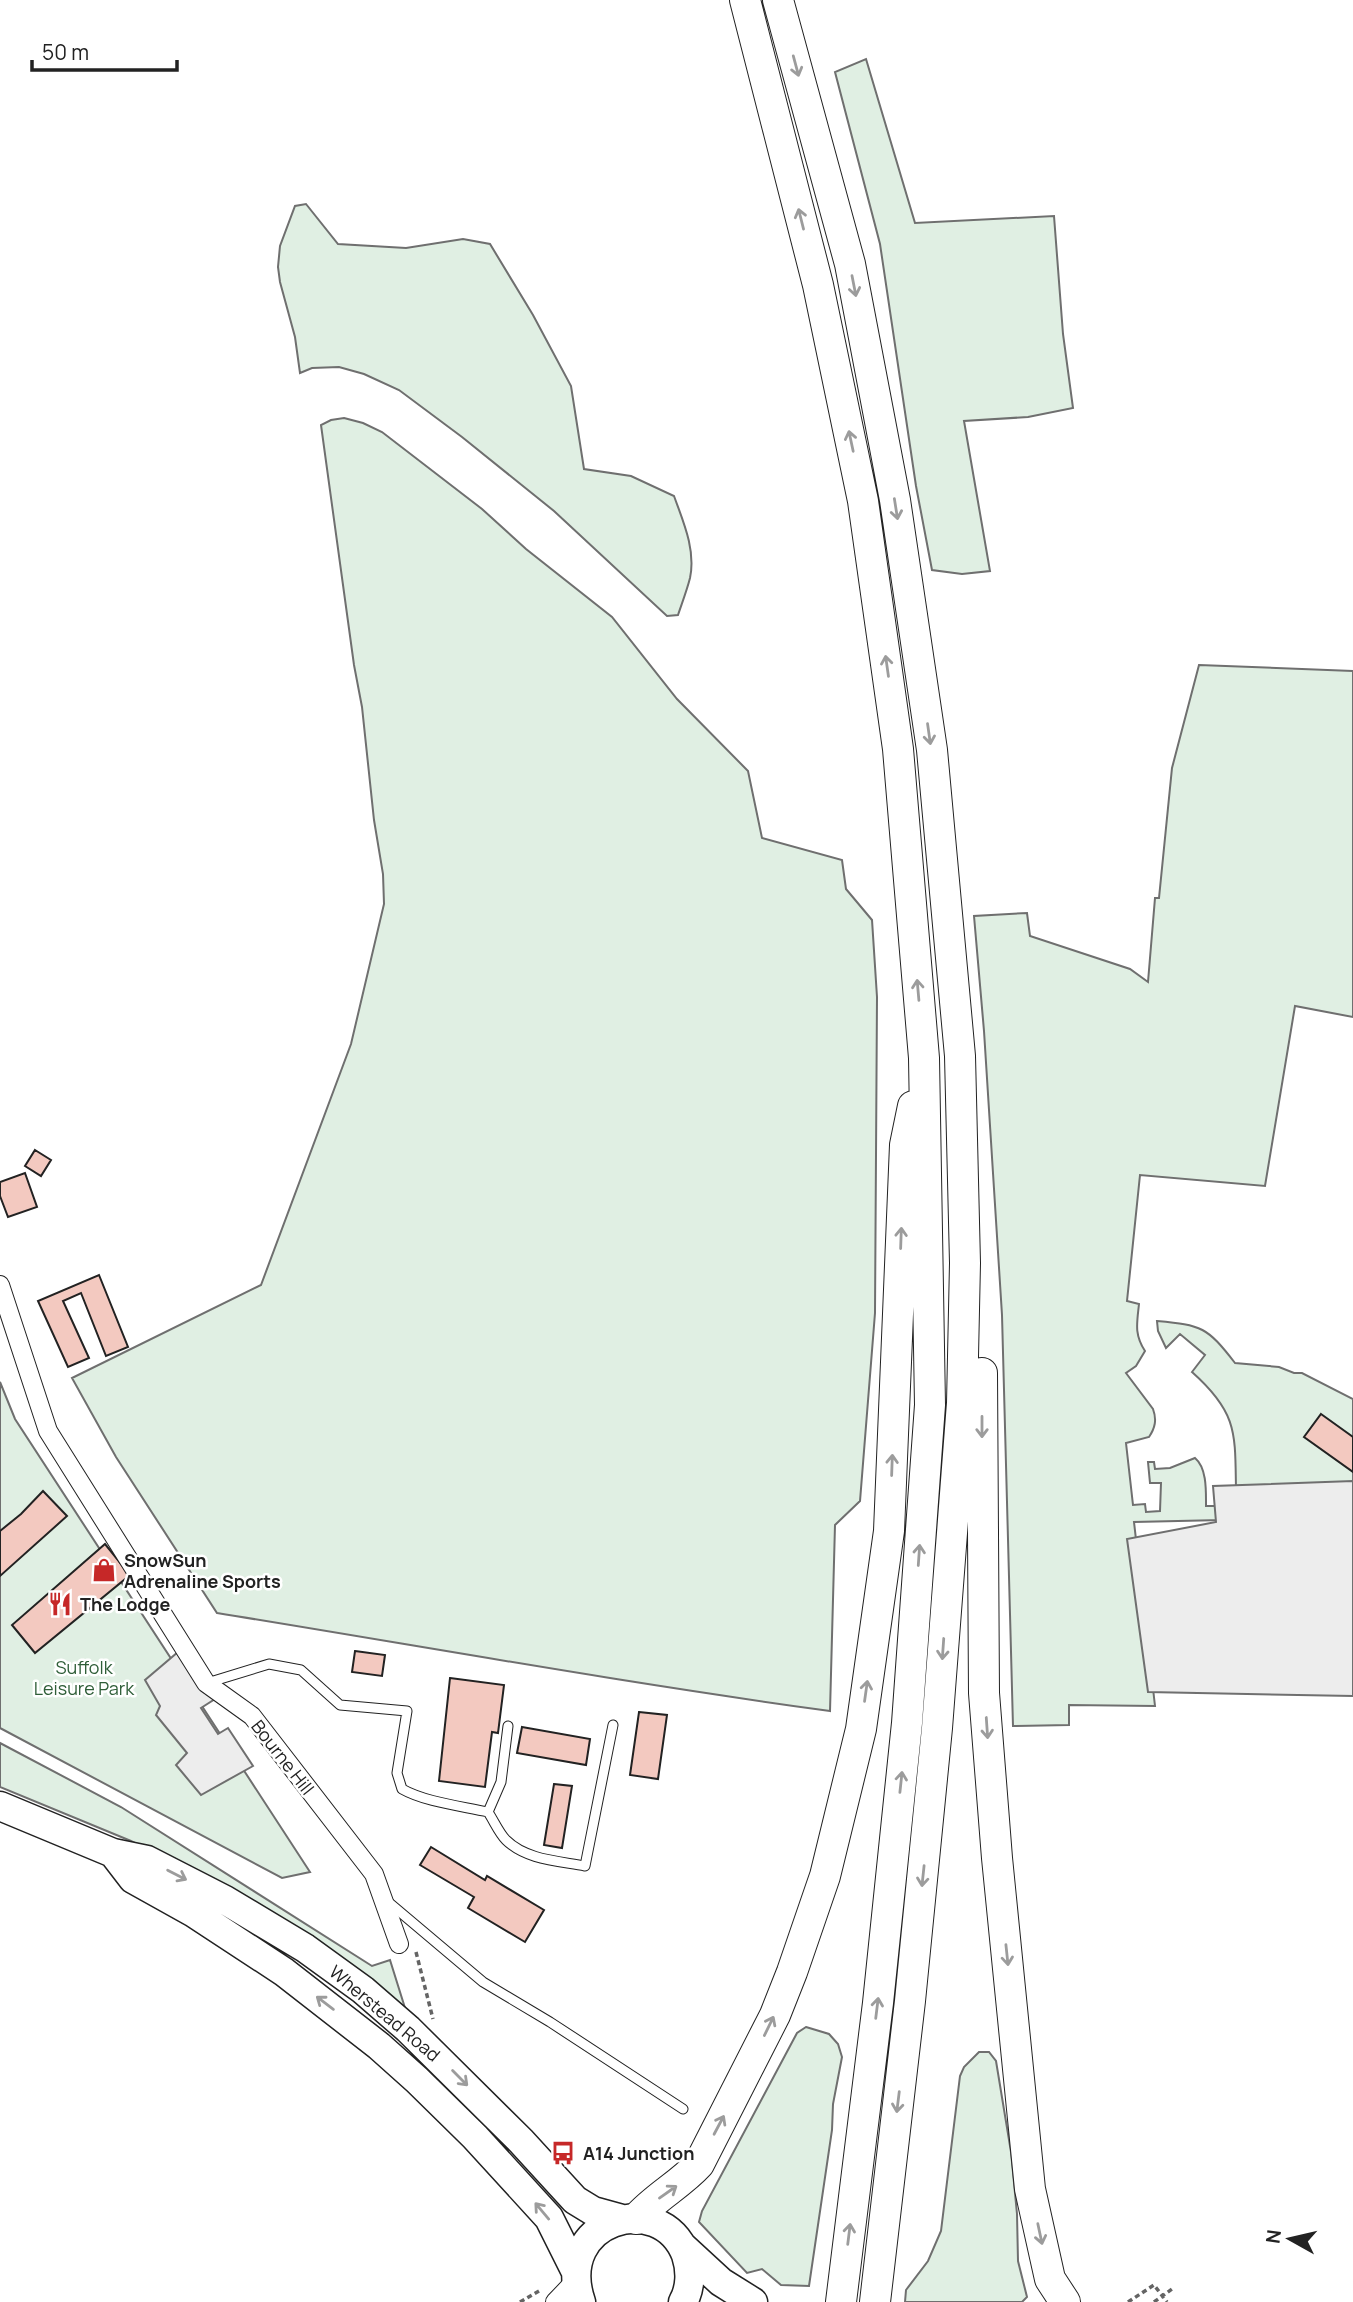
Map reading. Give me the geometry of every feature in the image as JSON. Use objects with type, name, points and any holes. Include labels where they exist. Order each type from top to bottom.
[{"type":"highway","points":[[745,0],[818,285],[863,501],[898,748],[924,1058],[930,1405],[907,1723],[878,2003],[841,2302]]},
{"type":"highway","points":[[778,0],[850,264],[895,500],[930,737],[960,1056],[965,1263],[962,1403],[937,1728],[910,2001],[875,2302]]},
{"type":"highway","points":[[629,2219],[685,2179],[704,2153],[775,2015],[828,1863],[861,1729],[889,1531],[905,1145],[924,1058]]},
{"type":"highway","points":[[965,1263],[981,1328],[984,1693],[997,1858],[1030,2189],[1050,2279],[1065,2302]]},
{"type":"main road","name":"Wherstead Road","points":[[0,1806],[113,1853],[147,1860],[225,1900],[305,1948],[363,1990],[408,2029],[521,2141],[575,2200],[593,2211],[651,2221],[664,2228],[721,2282],[753,2302]]},
{"type":"main road","name":"Wherstead Road","points":[[113,1853],[133,1879],[194,1913],[284,1972],[407,2071],[475,2137],[544,2212],[558,2234],[577,2285]]},
{"type":"main road","points":[[577,2285],[580,2251],[592,2235],[605,2226],[629,2219]]},
{"type":"main road","points":[[681,2245],[689,2263],[690,2278],[683,2302]]},
{"type":"street","name":"Bourne Hill","points":[[0,1285],[48,1431],[206,1683],[251,1716],[374,1874],[399,1944]]},
{"type":"street","points":[[555,2302],[577,2285]]},
{"type":"lane","points":[[206,1683],[269,1664],[300,1670],[340,1705],[407,1711],[397,1773],[402,1789],[417,1798],[488,1812],[506,1840],[520,1851],[536,1857],[585,1866],[613,1725]]},
{"type":"lane","points":[[488,1812],[501,1782],[508,1726]]},
{"type":"lane","points":[[383,1897],[483,1983],[550,2022],[683,2109]]},
{"type":"path","points":[[422,1975],[434,2023]]},
{"type":"path","points":[[1129,2302],[1154,2286],[1167,2302]]},
{"type":"path","points":[[520,2302],[543,2287]]},
{"type":"path","points":[[1154,2302],[1171,2288]]},
{"type":"green space","points":[[866,59],[915,223],[1054,216],[1063,334],[1073,408],[1028,417],[964,421],[990,571],[962,574],[932,570],[916,486],[880,244],[835,72]]},
{"type":"green space","points":[[306,204],[338,244],[406,248],[463,239],[490,244],[533,315],[571,386],[584,469],[631,476],[674,496],[688,536],[691,557],[690,578],[678,615],[667,616],[554,511],[399,390],[364,374],[339,367],[312,368],[300,373],[295,337],[278,267],[280,246],[295,206]]},
{"type":"green space","points":[[344,418],[382,432],[482,509],[526,549],[612,617],[677,699],[748,771],[762,838],[842,860],[846,889],[872,920],[877,997],[875,1313],[860,1501],[835,1525],[830,1711],[217,1613],[116,1457],[72,1378],[261,1285],[351,1044],[384,904],[383,874],[374,820],[362,707],[321,425]]},
{"type":"green space","points":[[1199,665],[1353,671],[1353,1017],[1295,1006],[1265,1186],[1140,1175],[1127,1301],[1139,1304],[1138,1334],[1145,1351],[1136,1366],[1126,1373],[1153,1409],[1155,1420],[1149,1437],[1126,1443],[1133,1505],[1145,1504],[1146,1512],[1160,1511],[1161,1483],[1150,1483],[1148,1462],[1154,1462],[1155,1469],[1170,1468],[1195,1458],[1204,1474],[1206,1506],[1222,1506],[1222,1520],[1134,1522],[1155,1706],[1069,1705],[1069,1725],[1013,1726],[1002,1315],[974,916],[1027,913],[1030,936],[1130,969],[1148,982],[1155,898],[1159,898],[1172,768]]},
{"type":"green space","points":[[1157,1321],[1184,1324],[1202,1330],[1217,1342],[1235,1363],[1279,1367],[1302,1373],[1353,1399],[1353,1530],[1236,1490],[1231,1425],[1218,1400],[1192,1372],[1205,1355],[1180,1334],[1166,1348],[1158,1331]]},
{"type":"green space","name":"Suffolk Leisure Park","points":[[0,1382],[15,1419],[310,1872],[282,1878],[0,1728]]},
{"type":"green space","points":[[0,1743],[121,1807],[372,1966],[390,1960],[405,2008],[205,1880],[131,1841],[0,1787]]},
{"type":"green space","points":[[806,2027],[829,2034],[838,2044],[842,2057],[833,2104],[832,2130],[809,2286],[781,2285],[762,2269],[747,2273],[699,2222],[702,2211],[797,2033]]},
{"type":"green space","points":[[979,2052],[989,2052],[996,2061],[1011,2152],[1018,2261],[1027,2297],[1022,2302],[905,2302],[906,2290],[928,2261],[941,2231],[960,2076],[964,2067]]},
{"type":"shaded area","points":[[1353,1481],[1353,1696],[1148,1692],[1127,1539],[1216,1522],[1213,1486]]},
{"type":"shaded area","points":[[178,1652],[215,1699],[201,1708],[218,1734],[228,1728],[253,1766],[201,1795],[176,1765],[187,1753],[156,1715],[160,1706],[145,1680]]},
{"type":"building","points":[[35,1150],[51,1160],[41,1176],[25,1166]]},
{"type":"building","points":[[25,1173],[37,1207],[8,1217],[0,1196],[0,1182]]},
{"type":"building","points":[[99,1275],[128,1347],[106,1356],[81,1293],[63,1301],[89,1358],[68,1367],[38,1301]]},
{"type":"building","points":[[1321,1414],[1353,1437],[1353,1472],[1304,1437]]},
{"type":"building","points":[[43,1491],[67,1516],[0,1576],[0,1531]]},
{"type":"building","points":[[105,1544],[130,1575],[35,1653],[12,1625]]},
{"type":"building","points":[[355,1651],[385,1655],[382,1676],[352,1672]]},
{"type":"building","points":[[450,1678],[504,1685],[498,1733],[492,1732],[485,1787],[439,1781]]},
{"type":"building","points":[[639,1712],[667,1715],[658,1779],[630,1775]]},
{"type":"building","points":[[522,1727],[590,1739],[586,1765],[517,1753]]},
{"type":"building","points":[[554,1784],[572,1786],[562,1848],[544,1845]]},
{"type":"building","points":[[431,1847],[485,1880],[487,1876],[544,1910],[525,1942],[468,1908],[474,1897],[420,1865]]},
{"type":"place","name":"SnowSun Adrenaline Sports","points":[[104,1570]]},
{"type":"place","name":"The Lodge","points":[[60,1604]]},
{"type":"place","name":"A14 Junction","points":[[563,2153]]}]
